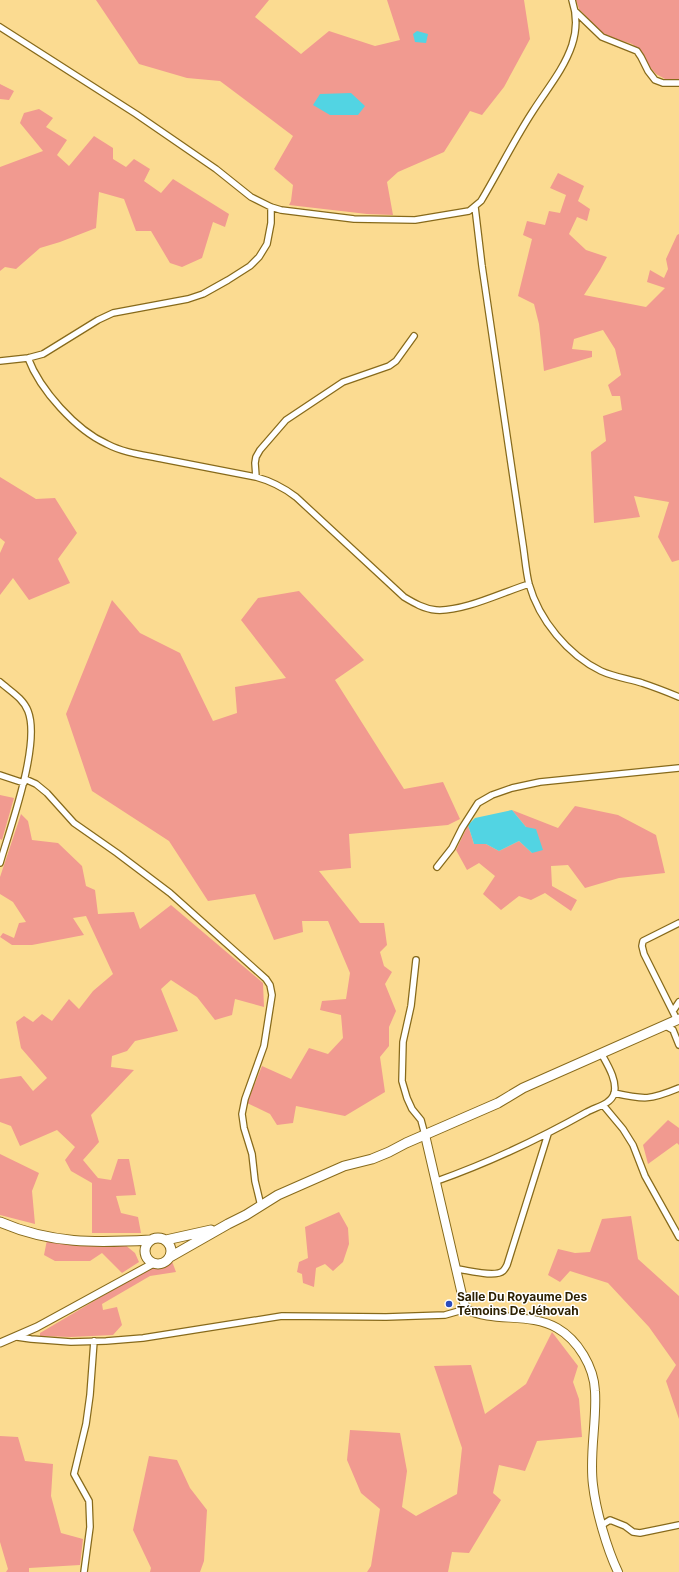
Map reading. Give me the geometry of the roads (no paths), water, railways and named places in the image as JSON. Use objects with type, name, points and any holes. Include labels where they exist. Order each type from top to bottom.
[{"type":"main road","points":[[150,1240],[146,1245],[145,1256],[148,1260],[154,1263],[166,1261],[170,1256],[261,1206],[278,1195],[344,1166],[378,1157],[498,1103],[523,1088],[664,1025],[676,1016]]},
{"type":"main road","points":[[425,1135],[466,1309],[474,1313],[524,1318],[549,1323],[570,1338],[587,1363],[595,1389],[591,1464],[592,1485],[602,1524],[618,1572]]},
{"type":"main road","points":[[0,1222],[35,1235],[74,1241],[96,1243],[161,1238],[166,1240],[170,1245],[170,1256]]},
{"type":"main road","points":[[166,1240],[222,1227]]},
{"type":"street","points":[[0,27],[136,114],[216,169],[252,197],[271,207],[281,210],[354,219],[393,221],[415,220],[469,211],[475,207],[486,193],[533,111],[567,59],[573,44],[576,29],[576,12],[572,0]]},
{"type":"street","points":[[576,12],[602,37],[636,51],[655,80],[662,83],[679,83]]},
{"type":"street","points":[[0,361],[28,358],[43,354],[98,320],[113,313],[188,299],[203,294],[228,280],[250,266],[259,257],[267,244],[271,223],[271,207]]},
{"type":"street","points":[[475,207],[482,266],[529,584],[535,600],[553,630],[567,647],[582,659],[603,672],[642,683],[679,697]]},
{"type":"street","points":[[256,477],[256,457],[260,450],[286,420],[343,382],[389,366],[396,360],[414,336]]},
{"type":"street","points":[[28,358],[35,374],[45,388],[72,420],[86,432],[107,445],[128,452],[256,477],[277,484],[296,497],[404,597],[425,608],[436,610],[456,608],[529,584]]},
{"type":"street","points":[[0,682],[21,699],[28,711],[32,729],[24,781],[0,863]]},
{"type":"street","points":[[437,867],[452,848],[462,828],[478,803],[492,795],[540,782],[679,768]]},
{"type":"street","points":[[0,775],[36,784],[47,793],[74,823],[170,893],[266,979],[270,985],[272,995],[264,1046],[245,1099],[242,1114],[244,1128],[252,1154],[255,1181],[261,1206]]},
{"type":"street","points":[[676,1016],[644,954],[642,946],[643,941],[679,923]]},
{"type":"street","points":[[416,960],[411,1006],[403,1042],[402,1081],[412,1109],[421,1120],[425,1135]]},
{"type":"street","points":[[676,1016],[679,1002]]},
{"type":"street","points":[[664,1025],[673,1030],[679,1045]]},
{"type":"street","points":[[437,1181],[467,1170],[548,1134],[603,1105],[614,1093],[611,1073],[601,1054]]},
{"type":"street","points":[[614,1093],[636,1098],[648,1098],[658,1097],[679,1088]]},
{"type":"street","points":[[603,1105],[623,1129],[633,1145],[645,1176],[679,1237]]},
{"type":"street","points":[[456,1269],[489,1274],[503,1271],[507,1265],[548,1134]]},
{"type":"street","points":[[0,1343],[82,1303],[154,1263]]},
{"type":"street","points":[[17,1336],[50,1341],[94,1341],[143,1338],[282,1316],[386,1318],[445,1315],[466,1309]]},
{"type":"street","points":[[84,1572],[90,1527],[89,1501],[74,1474],[86,1424],[94,1341]]},
{"type":"street","points":[[602,1524],[610,1520],[640,1534],[679,1525]]},
{"type":"water","points":[[417,31],[428,34],[426,43],[415,42],[413,34]]},
{"type":"water","points":[[351,93],[365,106],[358,115],[330,115],[313,105],[320,94]]},
{"type":"water","points":[[512,810],[526,827],[536,829],[543,850],[532,853],[519,841],[499,851],[486,844],[474,844],[468,825],[475,818]]},
{"type":"place","name":"Salle Du Royaume Des Témoins De Jéhovah","points":[[449,1304]]}]
